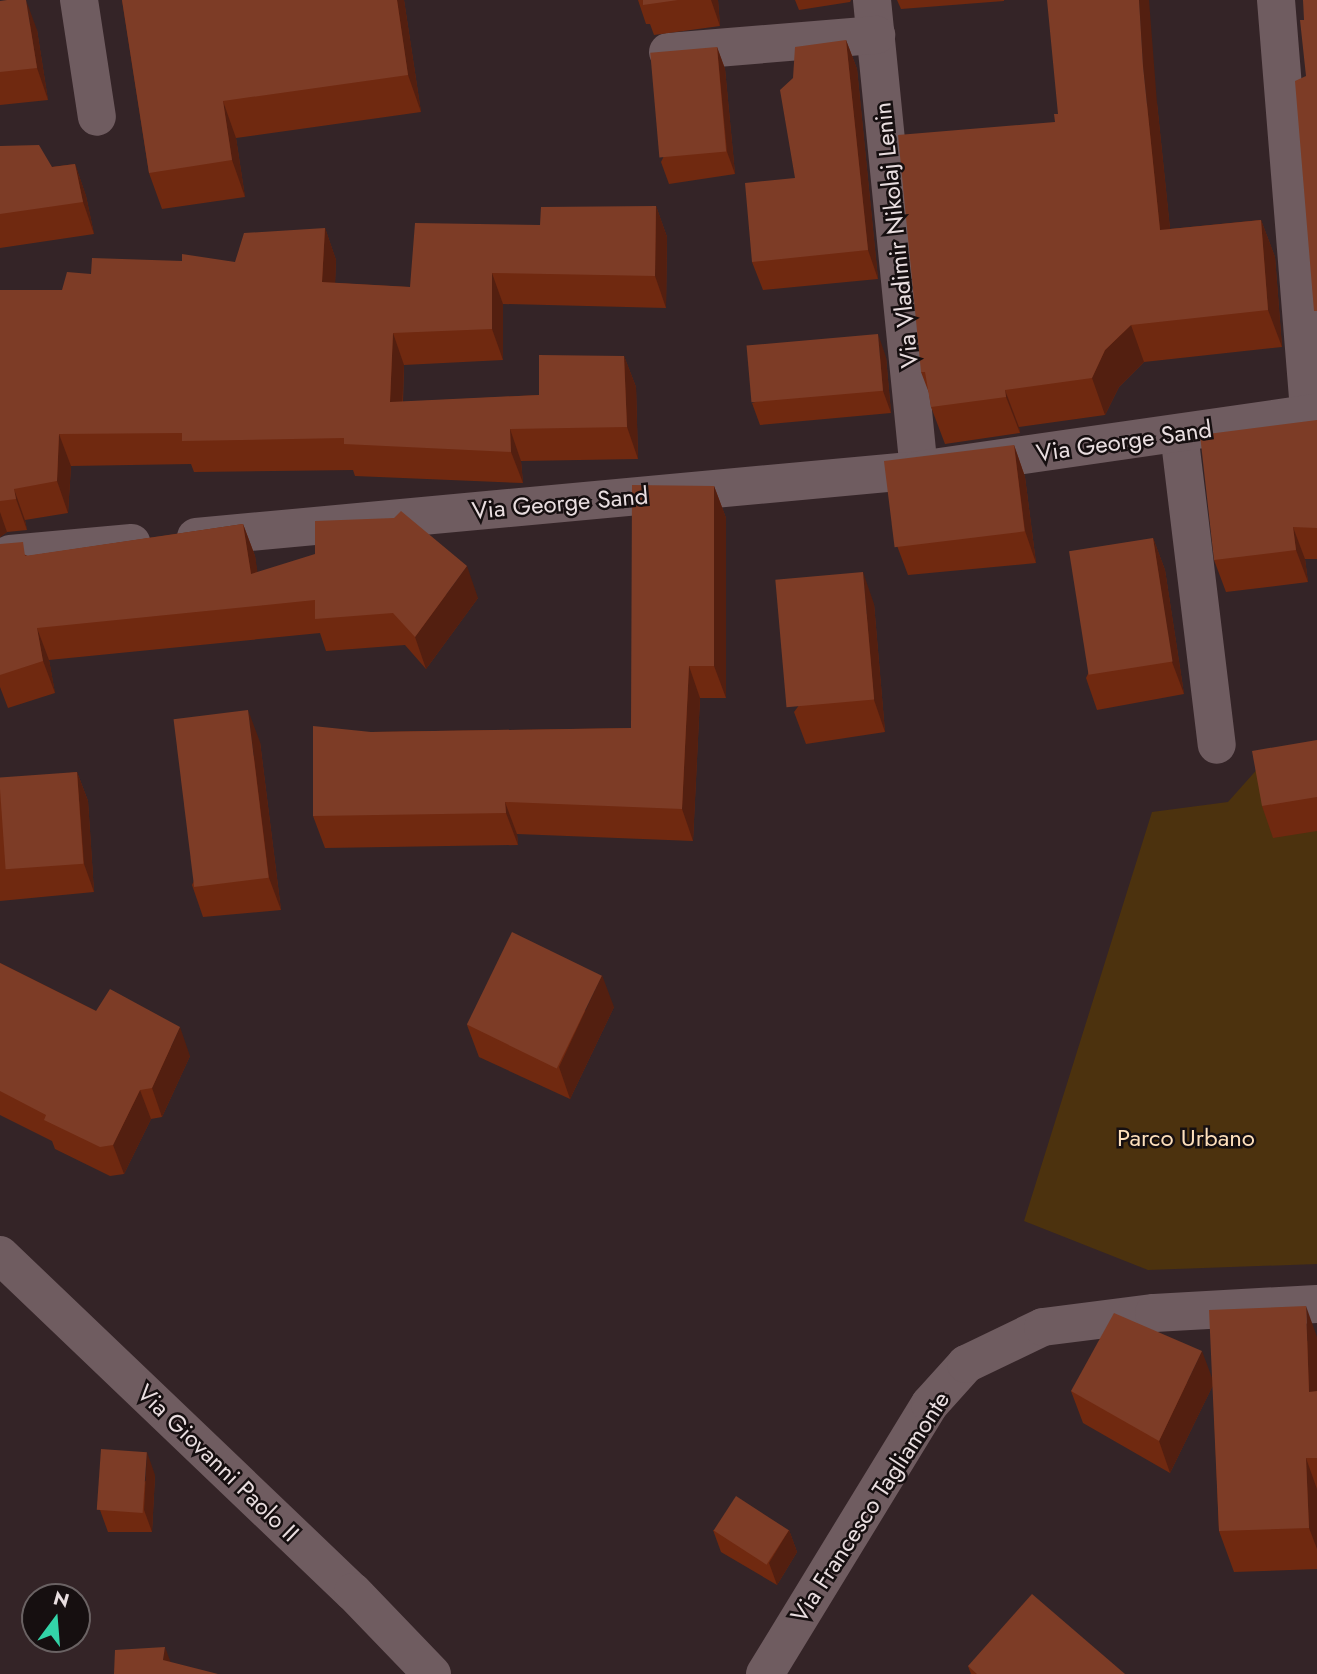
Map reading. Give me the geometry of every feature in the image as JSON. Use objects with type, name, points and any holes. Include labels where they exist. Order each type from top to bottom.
[{"type":"street","points":[[79,0],[97,117]]},
{"type":"street","points":[[1276,0],[1313,414]]},
{"type":"street","points":[[668,52],[874,18]]},
{"type":"street","name":"Via Vladimir Nikolaj Lenin","points":[[874,18],[919,470]]},
{"type":"street","name":"Via George Sand","points":[[10,554],[919,470],[1313,414]]},
{"type":"street","points":[[1179,433],[1217,745]]},
{"type":"street","name":"Via Giovanni Paolo II","points":[[0,1255],[353,1592],[432,1674]]},
{"type":"street","name":"Via Francesco Tagliamonte","points":[[765,1674],[930,1404],[966,1364],[1044,1327],[1154,1313],[1317,1304]]},
{"type":"green space","name":"Parco Urbano","points":[[1317,744],[1317,1264],[1148,1270],[1024,1221],[1152,812],[1228,802],[1277,747]]},
{"type":"building","points":[[26,0],[37,68],[0,72],[0,1]]},
{"type":"building","points":[[122,0],[397,0],[408,75],[223,101],[232,160],[149,173]]},
{"type":"building","points":[[643,0],[678,0],[643,5]]},
{"type":"building","points":[[1047,0],[1139,0],[1160,230],[1261,220],[1268,310],[1131,325],[1105,350],[1092,378],[1005,390],[1006,397],[931,407],[925,372],[921,372],[898,135],[1055,122],[1054,114],[1058,114]]},
{"type":"building","points":[[1303,0],[1317,0],[1317,311],[1314,311],[1295,81],[1306,76],[1300,20],[1304,20]]},
{"type":"building","points":[[846,40],[868,250],[752,262],[745,183],[795,178],[780,90],[793,78],[795,47]]},
{"type":"building","points":[[717,47],[726,152],[659,157],[650,53]]},
{"type":"building","points":[[39,145],[52,167],[75,164],[83,202],[0,214],[0,146]]},
{"type":"building","points":[[656,206],[655,276],[492,273],[492,329],[393,333],[390,402],[539,395],[539,355],[624,356],[627,427],[510,429],[511,452],[344,444],[344,438],[182,441],[182,433],[59,434],[57,481],[14,489],[16,499],[0,501],[0,290],[62,290],[67,272],[91,274],[92,258],[182,261],[182,254],[235,262],[244,233],[325,228],[322,282],[410,287],[415,223],[540,225],[541,207]]},
{"type":"building","points":[[878,334],[883,391],[751,402],[747,346]]},
{"type":"building","points":[[1317,420],[1317,528],[1293,527],[1296,550],[1214,560],[1200,435]]},
{"type":"building","points":[[1014,445],[1025,531],[895,547],[884,461]]},
{"type":"building","points":[[632,485],[714,486],[714,666],[689,666],[682,809],[505,802],[506,813],[313,816],[313,726],[371,732],[631,728]]},
{"type":"building","points":[[401,511],[467,566],[415,637],[393,613],[315,619],[315,600],[37,628],[43,661],[0,675],[0,544],[23,542],[25,556],[243,524],[251,574],[315,554],[315,521],[394,518]]},
{"type":"building","points":[[1153,538],[1173,661],[1089,675],[1069,551]]},
{"type":"building","points":[[863,572],[874,700],[786,707],[775,580]]},
{"type":"building","points":[[248,710],[269,878],[194,887],[174,719]]},
{"type":"building","points":[[1317,740],[1317,797],[1262,806],[1252,751]]},
{"type":"building","points":[[77,772],[83,864],[6,869],[0,777]]},
{"type":"building","points":[[512,932],[602,976],[557,1068],[467,1025]]},
{"type":"building","points":[[0,963],[96,1011],[110,989],[180,1027],[152,1088],[140,1090],[113,1145],[100,1147],[44,1120],[46,1115],[0,1091]]},
{"type":"building","points":[[1306,1306],[1309,1392],[1317,1391],[1317,1458],[1306,1458],[1309,1528],[1219,1531],[1209,1310]]},
{"type":"building","points":[[1114,1313],[1202,1351],[1159,1441],[1071,1391]]},
{"type":"building","points":[[101,1449],[147,1452],[143,1513],[97,1510]]},
{"type":"building","points":[[736,1496],[789,1530],[767,1565],[714,1530]]},
{"type":"building","points":[[1032,1594],[1125,1674],[977,1674],[968,1666]]},
{"type":"building","points":[[165,1647],[163,1660],[218,1674],[114,1674],[115,1650]]}]
